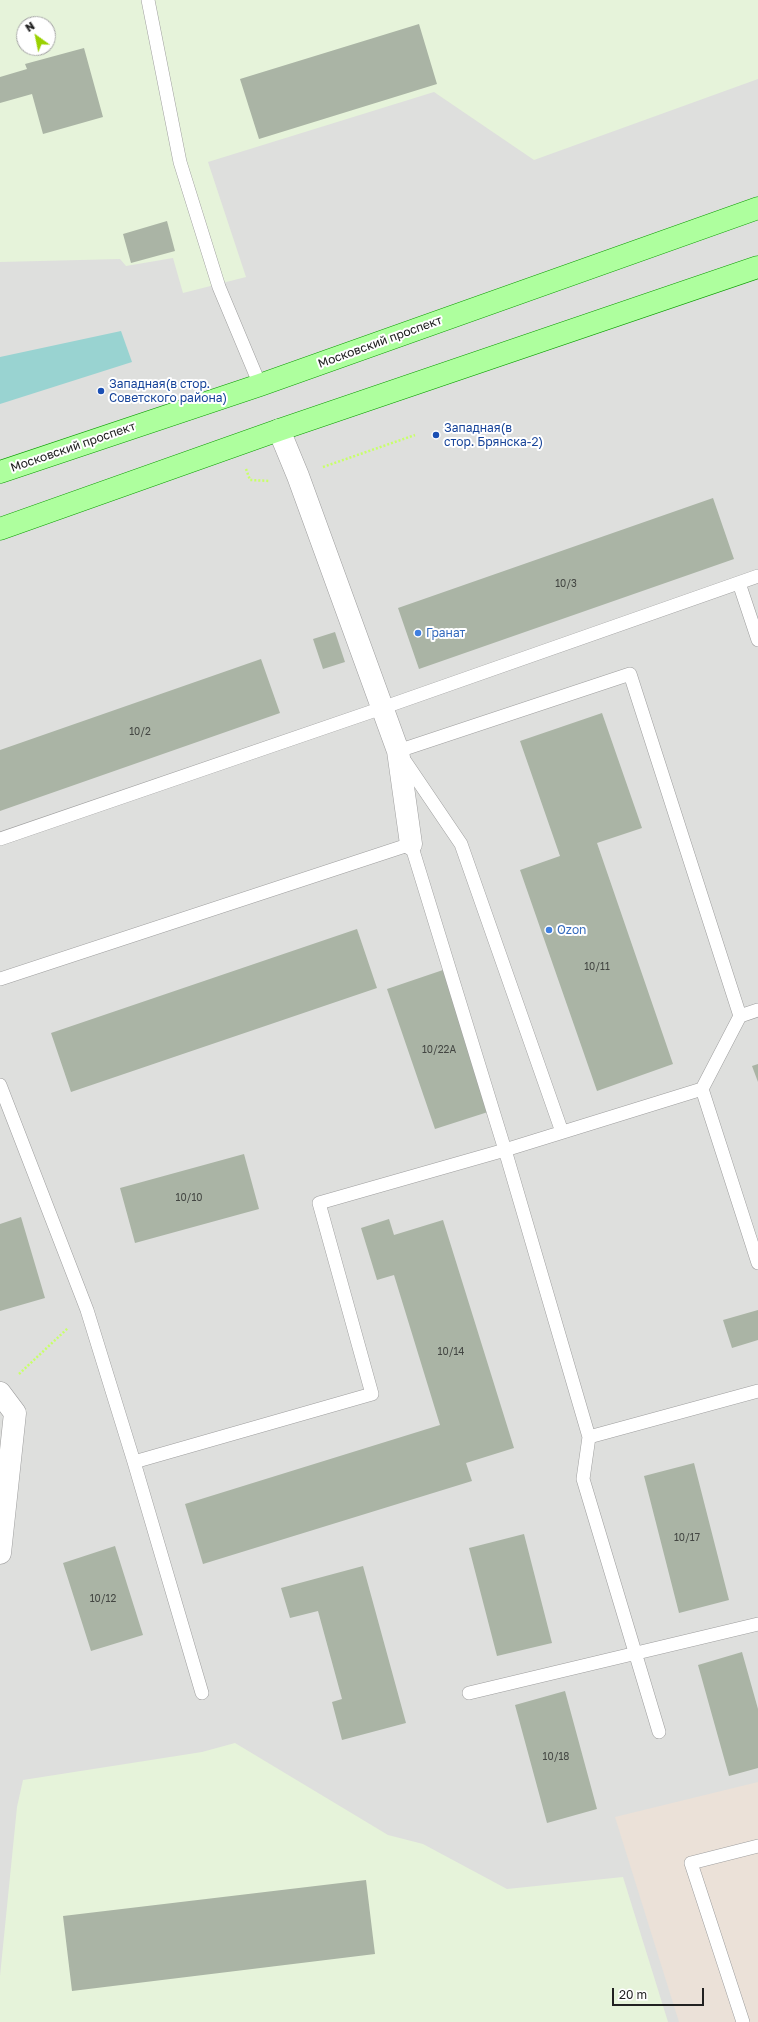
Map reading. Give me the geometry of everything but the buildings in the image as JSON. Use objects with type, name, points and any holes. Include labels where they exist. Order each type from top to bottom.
[{"type":"main road","name":"Московский проспект","points":[[0,472],[260,385],[758,208]]},
{"type":"main road","points":[[0,529],[279,430],[758,267]]},
{"type":"street","points":[[279,430],[300,483],[398,751],[411,844]]},
{"type":"street","points":[[0,1392],[15,1413],[0,1553]]},
{"type":"lane","points":[[148,0],[180,162],[219,287],[260,385]]},
{"type":"lane","points":[[0,839],[382,708],[758,576]]},
{"type":"lane","points":[[739,582],[758,640]]},
{"type":"lane","points":[[562,1132],[461,844],[398,751],[630,674],[740,1016]]},
{"type":"lane","points":[[0,979],[411,844],[505,1150],[589,1437],[583,1479],[659,1732]]},
{"type":"lane","points":[[758,1010],[740,1016],[702,1089],[758,1263]]},
{"type":"lane","points":[[0,1085],[87,1310],[134,1462],[202,1693]]},
{"type":"lane","points":[[134,1462],[372,1394],[319,1203],[505,1150],[702,1089]]},
{"type":"lane","points":[[589,1437],[758,1391]]},
{"type":"lane","points":[[468,1693],[758,1624]]},
{"type":"lane","points":[[743,2022],[691,1863],[758,1846]]},
{"type":"path","points":[[0,1392],[87,1310]]},
{"type":"shaded area","points":[[0,0],[758,0],[758,2022],[0,2022]]},
{"type":"shaded area","points":[[0,0],[758,0],[758,79],[534,160],[434,92],[208,162],[246,277],[183,293],[173,258],[126,266],[120,259],[0,262]]},
{"type":"shaded area","points":[[121,331],[132,362],[0,404],[0,357]]},
{"type":"shaded area","points":[[235,1743],[388,1835],[423,1844],[507,1889],[623,1877],[668,2022],[0,2022],[0,1976],[17,1807],[23,1780],[202,1752]]},
{"type":"shaded area","points":[[758,1782],[758,2022],[679,2022],[615,1817]]},
{"type":"place","name":"Западная(в стор. Советского района)","points":[[101,391]]},
{"type":"place","name":"Западная(в стор. Брянска-2)","points":[[436,435]]},
{"type":"place","name":"Гранат","points":[[418,633]]},
{"type":"place","name":"Ozon","points":[[549,930]]}]
